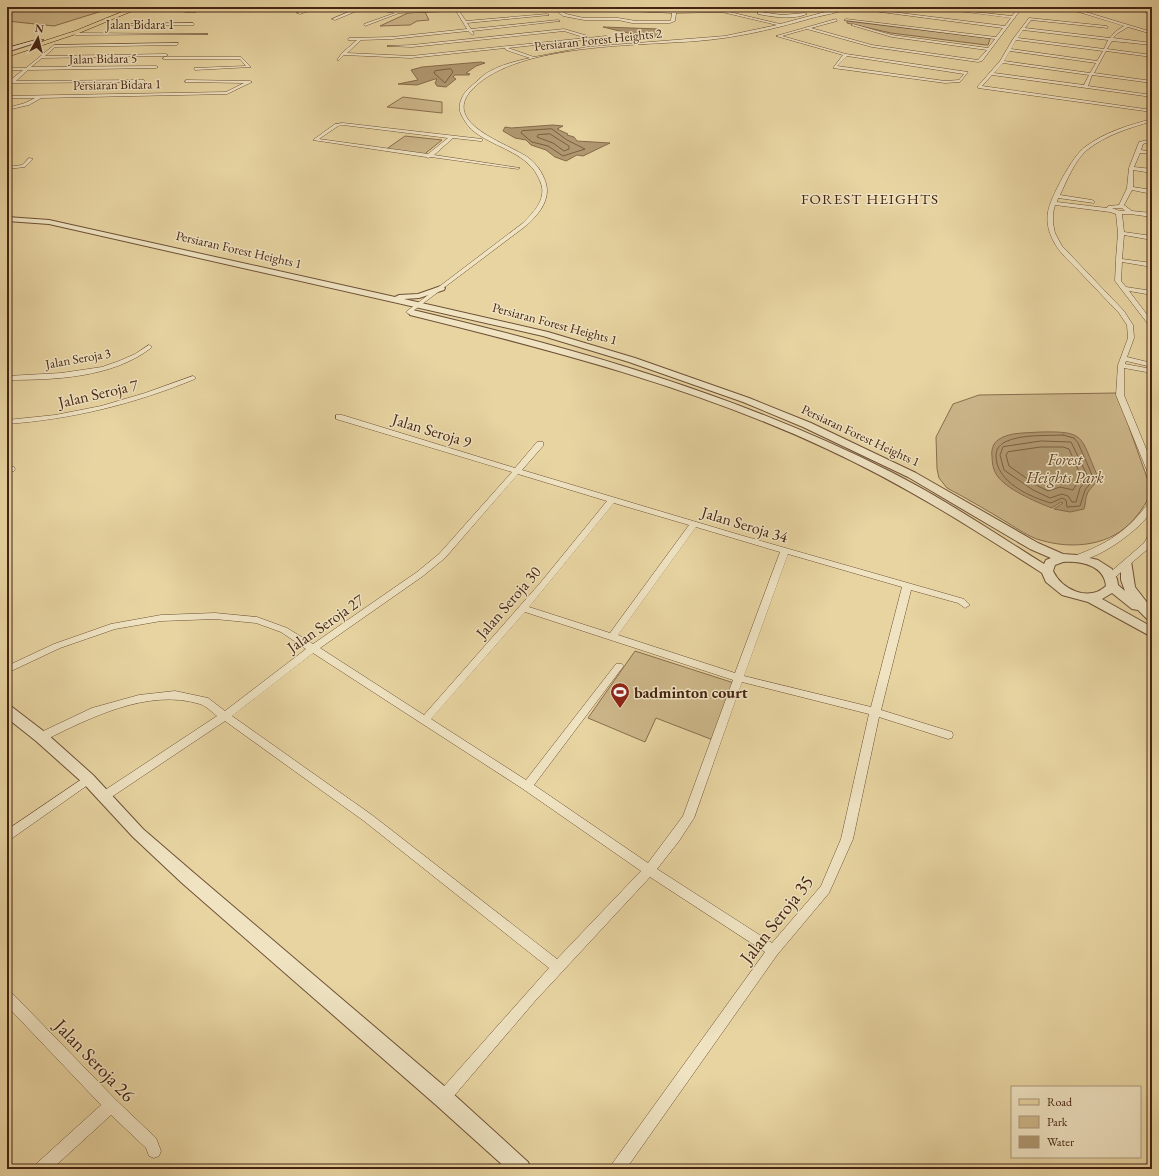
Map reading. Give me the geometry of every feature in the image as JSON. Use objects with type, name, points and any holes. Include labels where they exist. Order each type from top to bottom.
[{"type":"main road","points":[[7,50],[41,40],[131,7]]},
{"type":"main road","points":[[7,55],[77,32],[139,7]]},
{"type":"street","points":[[188,7],[186,11],[194,12]]},
{"type":"street","points":[[261,9],[268,7]]},
{"type":"street","points":[[299,13],[317,7]]},
{"type":"street","points":[[334,19],[363,7],[399,12],[523,7],[532,16]]},
{"type":"street","points":[[674,12],[673,21],[670,22],[636,22],[577,18],[560,13],[558,10],[559,7],[712,13],[723,11]]},
{"type":"street","points":[[711,7],[780,25]]},
{"type":"street","points":[[817,7],[829,7]]},
{"type":"street","points":[[758,9],[758,13],[761,14],[791,16],[829,7]]},
{"type":"street","points":[[854,10],[868,7]]},
{"type":"street","points":[[930,7],[1013,17]]},
{"type":"street","points":[[806,28],[872,46],[978,61],[1020,8],[1017,7]]},
{"type":"street","points":[[1065,7],[1152,33]]},
{"type":"street","points":[[1086,9],[1132,10],[1130,7]]},
{"type":"street","points":[[1143,7],[1152,17]]},
{"type":"street","points":[[491,8],[499,19]]},
{"type":"street","points":[[860,9],[1005,27]]},
{"type":"street","points":[[457,10],[468,30],[480,39],[488,44],[532,57]]},
{"type":"street","name":"Persiaran Forest Heights 2","points":[[409,312],[525,224],[541,206],[545,196],[543,180],[533,164],[527,159],[474,129],[463,114],[463,98],[470,88],[481,78],[503,67],[532,57],[582,50],[715,39],[848,10]]},
{"type":"street","points":[[365,25],[399,12]]},
{"type":"street","points":[[464,22],[547,15]]},
{"type":"street","points":[[822,15],[892,36],[989,49]]},
{"type":"street","points":[[1107,27],[1032,18],[1014,39],[1002,62],[979,87],[1152,111]]},
{"type":"street","points":[[846,55],[834,66],[945,82],[960,81],[967,73],[846,55],[778,36],[840,20],[996,38]]},
{"type":"street","points":[[349,39],[392,38],[558,21]]},
{"type":"street","points":[[147,34],[157,24]]},
{"type":"street","points":[[109,25],[193,24]]},
{"type":"street","points":[[1085,87],[1110,39],[1119,29],[1129,26]]},
{"type":"street","points":[[1022,29],[1152,44]]},
{"type":"street","points":[[388,46],[409,46],[564,30],[590,38]]},
{"type":"street","name":"Jalan Bidara 1","points":[[77,32],[76,34],[206,34]]},
{"type":"street","points":[[137,91],[147,77],[185,34]]},
{"type":"street","points":[[343,54],[411,57],[606,37]]},
{"type":"street","points":[[379,56],[392,42],[392,38]]},
{"type":"street","points":[[338,59],[360,39]]},
{"type":"street","points":[[1014,39],[1152,56]]},
{"type":"street","points":[[7,86],[9,82],[52,47],[62,45],[177,44]]},
{"type":"street","points":[[1008,50],[1098,62]]},
{"type":"street","points":[[41,57],[165,56],[241,58],[248,68],[195,69]]},
{"type":"street","points":[[177,94],[205,58]]},
{"type":"street","points":[[1002,62],[1152,82]]},
{"type":"street","name":"Jalan Bidara 5","points":[[7,69],[156,67]]},
{"type":"street","points":[[991,74],[1152,96]]},
{"type":"street","points":[[9,82],[147,77]]},
{"type":"street","name":"Persiaran Bidara 1","points":[[7,97],[137,91],[177,94],[226,93],[250,81],[186,81]]},
{"type":"street","points":[[1072,100],[1078,86]]},
{"type":"street","points":[[7,109],[27,104],[40,96]]},
{"type":"street","points":[[1152,120],[1113,133],[1084,150],[1076,159],[1050,210],[1050,220],[1057,243],[1122,312],[1130,325],[1131,338],[1122,362],[1120,395],[1152,472]]},
{"type":"street","points":[[480,140],[451,138],[343,124],[337,125],[315,140],[518,168]]},
{"type":"street","points":[[428,156],[451,138]]},
{"type":"street","points":[[1121,206],[1130,188],[1131,168],[1138,151],[1142,143],[1152,140]]},
{"type":"street","points":[[1138,151],[1152,153]]},
{"type":"street","points":[[7,168],[23,166],[31,159]]},
{"type":"street","points":[[500,165],[527,159]]},
{"type":"street","points":[[1131,168],[1152,171]]},
{"type":"street","points":[[1130,188],[1152,192]]},
{"type":"street","points":[[1058,196],[1111,208],[1119,213],[1130,212],[1152,215]]},
{"type":"street","points":[[1054,203],[1111,208],[1121,206],[1130,212]]},
{"type":"street","points":[[1119,213],[1120,232],[1118,281],[1122,288],[1152,324]]},
{"type":"street","name":"Persiaran Forest Heights 1","points":[[7,219],[49,222],[466,315],[584,344],[768,408],[912,475],[1034,546],[1061,558]]},
{"type":"street","name":"Persiaran Forest Heights 1","points":[[7,224],[45,226],[409,312],[639,372],[766,418],[833,447],[889,474],[1047,571]]},
{"type":"street","points":[[1120,232],[1152,238]]},
{"type":"street","points":[[1118,260],[1152,265]]},
{"type":"street","points":[[376,295],[403,298],[419,296],[441,288]]},
{"type":"street","points":[[441,288],[438,298],[441,303],[449,309],[466,315]]},
{"type":"street","points":[[1122,288],[1152,293]]},
{"type":"street","name":"Jalan Seroja 3","points":[[7,378],[38,378],[88,371],[133,359],[149,347]]},
{"type":"street","points":[[1122,362],[1152,365]]},
{"type":"street","points":[[1122,362],[1152,371]]},
{"type":"street","name":"Jalan Seroja 7","points":[[7,422],[37,420],[77,414],[127,402],[193,378]]},
{"type":"street","name":"Jalan Seroja 9","points":[[339,417],[516,470]]},
{"type":"street","name":"Jalan Seroja 27","points":[[102,797],[226,715],[312,649],[420,574],[442,556],[540,444]]},
{"type":"street","name":"Jalan Seroja 34","points":[[516,470],[784,552],[961,601],[965,605]]},
{"type":"street","name":"Jalan Seroja 30","points":[[424,721],[523,608],[612,500]]},
{"type":"street","points":[[1152,504],[1141,521],[1125,535],[1100,551],[1077,558],[1061,558],[1050,563],[1047,571],[1051,581],[1064,591],[1089,597],[1104,595],[1111,582],[1147,545],[1152,536]]},
{"type":"street","points":[[612,637],[694,524]]},
{"type":"street","points":[[443,1098],[557,967],[649,870],[677,835],[688,818],[784,552]]},
{"type":"street","points":[[1077,558],[1097,565],[1111,582],[1152,618]]},
{"type":"street","points":[[1127,564],[1125,576],[1128,588],[1152,618]]},
{"type":"street","name":"Jalan Seroja 35","points":[[617,1169],[773,951],[825,889],[847,840],[875,712],[907,587]]},
{"type":"street","points":[[1089,597],[1152,633]]},
{"type":"street","points":[[523,608],[739,678],[875,712],[948,734]]},
{"type":"street","points":[[7,670],[57,646],[114,626],[161,618],[215,616],[257,620],[284,630],[527,786],[649,870],[773,951]]},
{"type":"street","points":[[527,786],[619,666]]},
{"type":"street","points":[[41,737],[96,711],[139,699],[175,695],[204,701],[226,715],[368,818],[557,967]]},
{"type":"street","points":[[7,711],[41,737],[88,779],[102,797],[138,833],[242,926],[443,1098],[521,1169]]},
{"type":"street","points":[[7,836],[88,779]]},
{"type":"street","name":"Jalan Seroja 26","points":[[7,997],[111,1105],[151,1143],[154,1151]]},
{"type":"street","points":[[41,1169],[111,1105]]},
{"type":"green space","points":[[7,7],[115,7],[54,26],[7,21]]},
{"type":"green space","points":[[425,12],[429,20],[417,21],[410,25],[380,26],[408,13]]},
{"type":"green space","points":[[847,21],[990,39],[988,45],[986,45],[891,33],[847,23]]},
{"type":"green space","points":[[403,97],[442,102],[442,113],[387,107]]},
{"type":"green space","points":[[405,136],[442,140],[422,156],[385,150]]},
{"type":"green space","name":"Forest Heights Park","points":[[1117,393],[1152,492],[1135,518],[1115,535],[1104,540],[1078,545],[1066,545],[1040,540],[1024,533],[947,488],[939,478],[937,469],[936,437],[953,404],[979,395]]},
{"type":"green space","points":[[635,651],[734,683],[713,740],[656,718],[645,742],[588,718]]},
{"type":"water","points":[[603,27],[659,29],[662,30],[659,33],[662,37],[645,37]]},
{"type":"water","points":[[481,62],[485,63],[476,66],[466,73],[470,74],[469,75],[455,75],[453,77],[456,79],[446,87],[437,86],[435,83],[437,79],[417,85],[398,84],[418,80],[411,70],[422,67]]},
{"type":"water","points":[[553,125],[563,126],[557,129],[574,137],[577,141],[610,143],[583,156],[577,155],[566,161],[555,157],[546,150],[531,145],[526,140],[515,138],[503,131],[505,127],[511,128]]},
{"type":"water","points":[[1055,432],[1074,435],[1084,444],[1097,478],[1087,494],[1084,509],[1070,512],[1054,509],[1063,503],[1061,502],[1052,508],[1038,502],[1013,490],[1000,480],[996,474],[992,454],[996,441],[1002,437],[1013,434]]},
{"type":"place","name":"badminton court","points":[[620,709]]},
{"type":"district","name":"FOREST HEIGHTS","points":[[870,199]]}]
